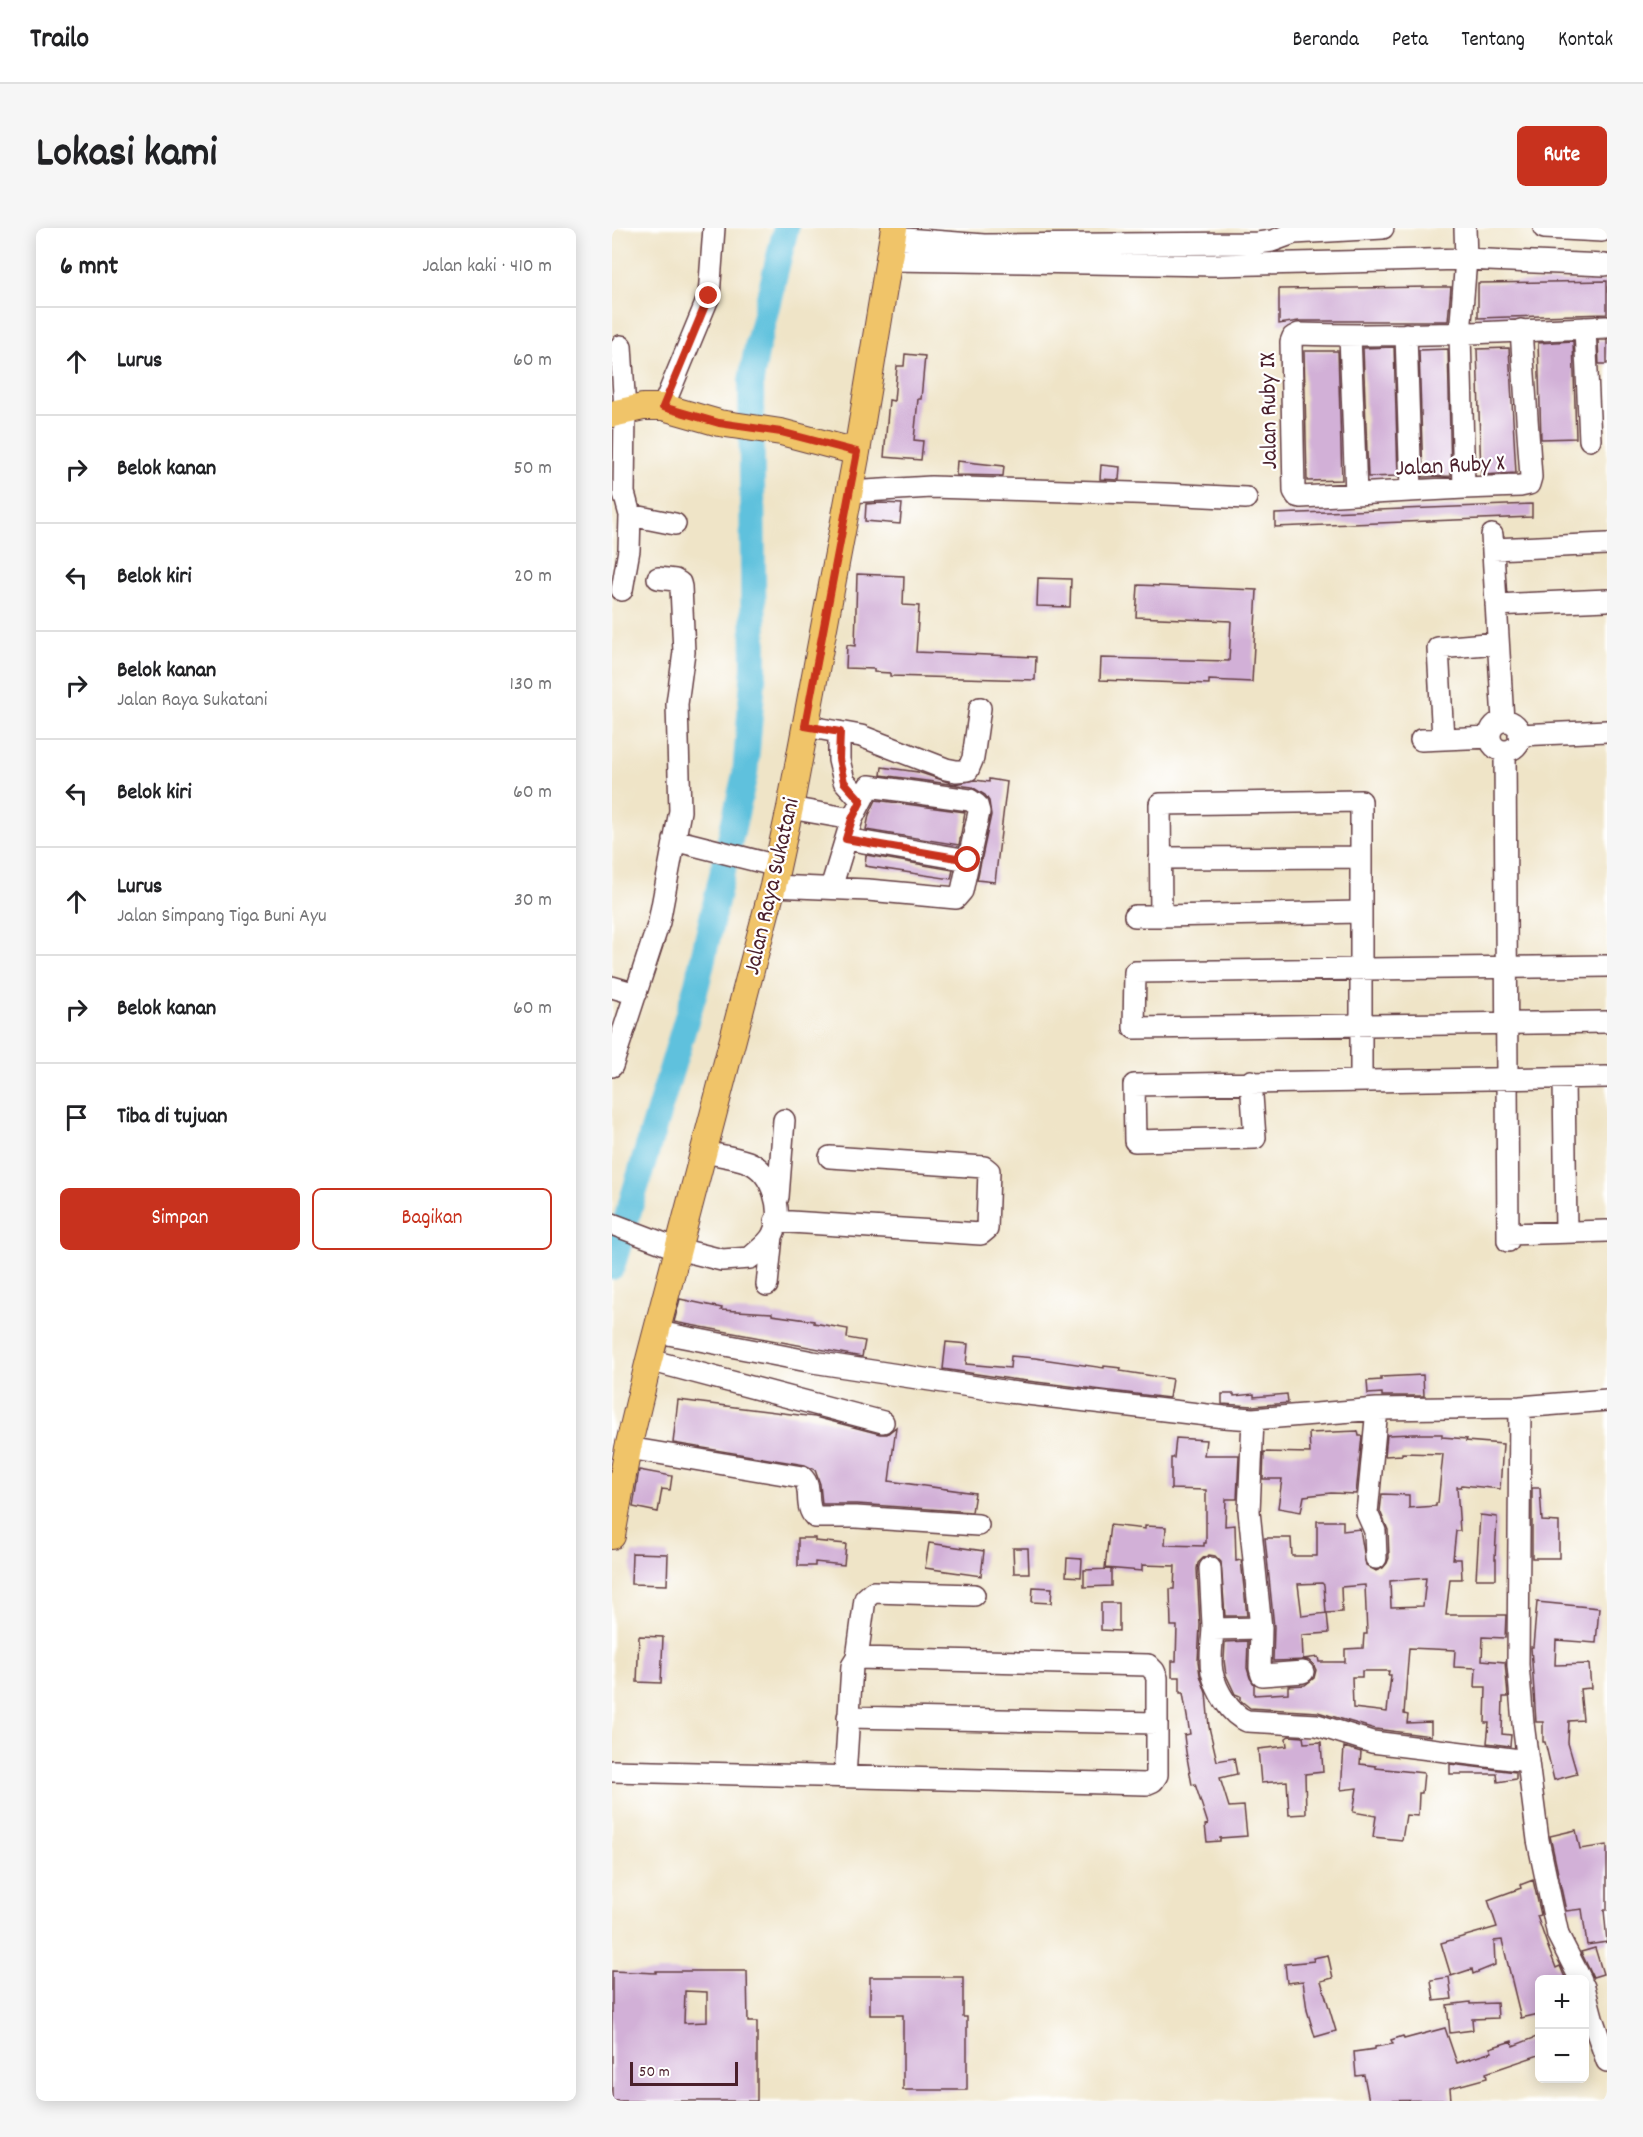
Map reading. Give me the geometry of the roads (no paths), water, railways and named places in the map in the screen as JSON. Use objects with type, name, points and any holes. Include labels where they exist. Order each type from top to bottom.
[{"type":"main road","name":"Jalan Raya Sukatani","points":[[612,1536],[628,1449],[703,1152],[768,870],[790,808],[857,452],[892,242]]},
{"type":"main road","points":[[619,412],[644,406],[663,407],[719,423],[781,432],[857,452]]},
{"type":"street","points":[[663,407],[709,296],[714,228]]},
{"type":"street","points":[[892,242],[1258,243],[1272,241],[1294,233],[1383,228]]},
{"type":"street","points":[[1464,488],[1460,334],[1466,259],[1465,228]]},
{"type":"street","points":[[892,242],[1216,265],[1466,259],[1606,267],[1600,249],[1603,230],[1544,228]]},
{"type":"street","points":[[1270,263],[1272,241]]},
{"type":"street","points":[[1356,494],[1350,336],[1460,334],[1607,327]]},
{"type":"street","points":[[1585,328],[1590,440]]},
{"type":"street","name":"Jalan Ruby X","points":[[1294,491],[1296,496],[1301,497],[1529,484],[1521,330]]},
{"type":"street","name":"Jalan Ruby IX","points":[[1294,491],[1291,342],[1293,337],[1299,334],[1350,336]]},
{"type":"street","points":[[1406,334],[1411,491]]},
{"type":"street","points":[[621,346],[619,412],[624,493],[630,515],[629,550],[622,590]]},
{"type":"street","points":[[849,492],[931,487],[1246,498]]},
{"type":"street","points":[[630,515],[675,524]]},
{"type":"street","points":[[1607,544],[1493,542],[1498,643],[1506,968],[1508,1238],[1566,1232],[1607,1231]]},
{"type":"street","points":[[612,1066],[659,922],[680,811],[677,704],[684,652],[684,620],[680,583],[675,580],[658,578]]},
{"type":"street","points":[[1496,605],[1607,600]]},
{"type":"street","points":[[1443,739],[1438,648],[1498,643]]},
{"type":"street","points":[[805,726],[861,736],[946,769],[968,770],[973,758],[980,708]]},
{"type":"street","points":[[1421,740],[1499,736],[1514,748],[1518,743],[1519,735],[1607,731]]},
{"type":"street","points":[[840,732],[839,759],[853,820]]},
{"type":"street","points":[[674,840],[831,888],[956,898],[962,891],[979,809],[973,801],[872,785],[867,787],[853,820],[831,888]]},
{"type":"street","points":[[1161,916],[1160,804],[1361,801],[1361,1080]]},
{"type":"street","points":[[790,808],[853,820],[968,860]]},
{"type":"street","points":[[1161,858],[1360,857]]},
{"type":"street","points":[[1136,916],[1361,912]]},
{"type":"street","points":[[1607,966],[1135,972],[1134,1028],[1607,1022]]},
{"type":"street","points":[[612,987],[636,994]]},
{"type":"street","points":[[1251,1082],[1255,1138],[1135,1141],[1134,1085],[1251,1082],[1361,1080],[1607,1077]]},
{"type":"street","points":[[1564,1078],[1566,1232]]},
{"type":"street","points":[[767,1285],[784,1120]]},
{"type":"street","points":[[612,1224],[678,1249],[722,1260],[750,1258],[775,1223],[770,1180],[750,1163],[703,1152]]},
{"type":"street","points":[[775,1223],[981,1234],[987,1229],[989,1171],[984,1167],[830,1157]]},
{"type":"street","points":[[775,1223],[979,1248]]},
{"type":"street","points":[[658,1332],[813,1362],[1009,1392],[1253,1419],[1377,1408],[1520,1407],[1607,1400]]},
{"type":"street","points":[[649,1360],[883,1422]]},
{"type":"street","points":[[1520,1407],[1518,1665],[1538,1840],[1558,1935],[1578,1975]]},
{"type":"street","points":[[1376,1558],[1375,1531],[1368,1518],[1367,1509],[1377,1408]]},
{"type":"street","points":[[1253,1419],[1249,1511],[1261,1629],[1260,1668],[1262,1675],[1303,1672]]},
{"type":"street","points":[[628,1449],[802,1477],[807,1483],[810,1511],[815,1516],[978,1525]]},
{"type":"street","points":[[1210,1568],[1213,1629],[1212,1672],[1222,1696],[1241,1719],[1317,1725],[1372,1742],[1528,1761]]},
{"type":"street","points":[[845,1776],[852,1666],[857,1658],[865,1599],[873,1592],[974,1595]]},
{"type":"street","points":[[1213,1629],[1261,1629]]},
{"type":"street","points":[[612,1771],[1146,1784],[1153,1781],[1157,1775],[1157,1677],[1148,1665],[857,1658]]},
{"type":"street","points":[[848,1717],[1157,1723]]},
{"type":"street","points":[[1589,2006],[1607,2061]]},
{"type":"waterway","points":[[612,1267],[697,984],[745,774],[754,668],[751,381],[786,228]]}]
